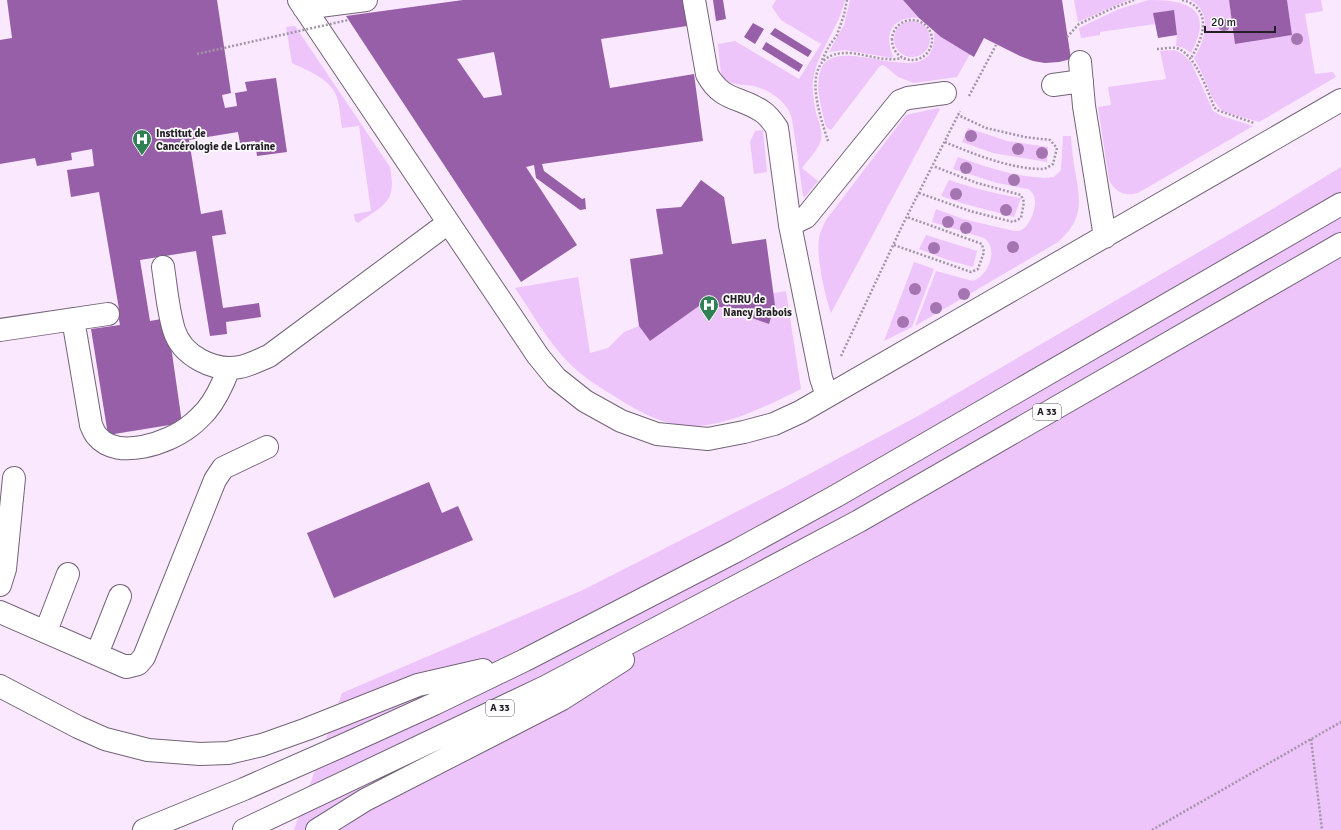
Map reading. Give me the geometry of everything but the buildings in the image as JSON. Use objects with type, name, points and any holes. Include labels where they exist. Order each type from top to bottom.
[{"type":"main road","points":[[302,4],[366,0]]},
{"type":"main road","points":[[694,0],[707,74],[711,82],[719,91],[729,97],[750,104],[764,112],[777,128],[790,225],[824,387]]},
{"type":"main road","points":[[302,4],[518,328],[556,378],[585,401],[621,421],[657,434],[708,439],[774,424],[800,412],[824,387],[1105,237],[1341,100]]},
{"type":"main road","points":[[1052,84],[1081,72],[1085,114],[1105,237]]},
{"type":"main road","points":[[790,225],[806,217],[900,101],[908,98],[945,93]]},
{"type":"main road","points":[[144,830],[251,786],[346,744],[525,660],[736,551],[836,496],[1341,204]]},
{"type":"main road","points":[[163,267],[174,331],[189,353],[201,361],[215,366],[229,368],[241,367],[269,356],[448,223]]},
{"type":"main road","name":"A 33","points":[[244,830],[545,687],[752,578],[866,517],[1341,244]]},
{"type":"main road","points":[[0,330],[108,314]]},
{"type":"main road","points":[[73,319],[91,425],[96,436],[106,444],[118,449],[153,445],[190,427],[219,395],[229,368]]},
{"type":"main road","points":[[0,612],[126,667],[138,664],[144,657],[215,480],[223,468],[267,447]]},
{"type":"main road","points":[[0,585],[5,569],[14,478]]},
{"type":"main road","points":[[46,631],[68,574]]},
{"type":"main road","points":[[317,830],[365,800],[562,699],[752,578]]},
{"type":"main road","points":[[97,654],[120,596]]},
{"type":"main road","points":[[0,686],[78,727],[106,739],[148,750],[200,754],[228,753],[262,745],[307,730],[418,686],[525,660]]},
{"type":"path","points":[[828,141],[817,101],[815,85],[816,73],[829,46],[837,35],[844,15],[846,0]]},
{"type":"path","points":[[1067,37],[1079,24],[1134,0]]},
{"type":"path","points":[[1182,0],[1196,7],[1203,18],[1203,31],[1191,58]]},
{"type":"path","points":[[197,54],[348,20]]},
{"type":"path","points":[[821,63],[834,54],[844,53],[892,60],[902,58],[915,60],[921,58],[930,48],[931,35],[929,30],[919,21],[913,20],[900,24],[892,35],[891,41],[893,48],[902,58]]},
{"type":"path","points":[[968,96],[996,45]]},
{"type":"path","points":[[1157,49],[1175,48],[1187,54],[1191,58],[1214,107],[1220,113],[1258,125],[1271,140]]},
{"type":"path","points":[[824,387],[841,356],[907,216],[961,109]]},
{"type":"path","points":[[945,142],[975,155],[1013,165],[1043,169],[1053,164],[1057,148],[1050,140],[1025,137],[986,128],[958,116]]},
{"type":"path","points":[[919,192],[970,211],[1013,222],[1021,218],[1024,202],[1021,195],[977,183],[933,166]]},
{"type":"path","points":[[894,244],[971,272],[978,270],[984,252],[982,244],[907,216]]},
{"type":"path","points":[[1152,830],[1341,722]]},
{"type":"path","points":[[1311,739],[1322,830]]},
{"type":"shaded area","points":[[776,0],[845,0],[838,21],[819,59],[813,80],[814,101],[821,128],[821,139],[819,146],[802,168],[818,181],[805,197],[803,196],[796,145],[789,111],[779,99],[766,91],[757,87],[732,83],[721,74],[718,44],[735,41],[799,79],[821,44],[781,20],[772,7]]},
{"type":"shaded area","points":[[850,0],[903,0],[919,18],[903,20],[892,28],[889,40],[893,56],[892,58],[845,50],[829,52],[844,25]]},
{"type":"shaded area","points":[[1074,0],[1128,0],[1078,22]]},
{"type":"shaded area","points":[[1149,0],[1176,2],[1186,5],[1194,10],[1199,17],[1200,26],[1191,53],[1184,48],[1176,46],[1177,35],[1173,10],[1154,13],[1155,24],[1100,32],[1100,35],[1081,38],[1079,28],[1119,9]]},
{"type":"shaded area","points":[[1190,0],[1229,0],[1236,44],[1292,35],[1287,0],[1321,0],[1323,11],[1305,14],[1315,74],[1333,72],[1336,77],[1259,122],[1225,112],[1219,108],[1213,99],[1194,58],[1202,43],[1205,18],[1197,5]]},
{"type":"shaded area","points":[[912,21],[922,24],[927,29],[930,39],[927,49],[922,54],[912,57],[902,54],[897,49],[894,39],[897,29],[902,24]]},
{"type":"shaded area","points":[[295,26],[390,167],[392,188],[390,196],[381,206],[358,223],[355,221],[354,214],[371,211],[359,126],[342,128],[338,101],[332,88],[316,75],[292,63],[286,27]]},
{"type":"shaded area","points":[[934,30],[970,54],[957,77],[914,83],[898,77],[882,65],[831,130],[827,128],[818,85],[820,72],[829,60],[844,56],[863,57],[904,63],[921,61],[931,51]]},
{"type":"shaded area","points":[[1174,50],[1181,53],[1191,62],[1213,111],[1222,116],[1253,126],[1138,193],[1125,194],[1114,188],[1109,180],[1098,107],[1111,105],[1108,87],[1166,79],[1160,51]]},
{"type":"shaded area","points":[[938,108],[940,109],[831,313],[824,286],[818,246],[821,231],[826,220],[906,115]]},
{"type":"shaded area","points":[[968,128],[1007,141],[1048,147],[1047,162],[993,153],[962,142]]},
{"type":"shaded area","points":[[763,130],[767,172],[754,174],[750,142],[755,131]]},
{"type":"shaded area","points":[[1063,136],[1071,136],[1073,161],[1079,196],[1078,212],[1072,227],[1058,242],[915,326],[936,271],[973,281],[984,273],[990,261],[991,249],[984,238],[932,222],[936,209],[963,219],[1014,231],[1019,231],[1027,225],[1034,210],[1035,200],[1029,189],[997,183],[953,169],[958,157],[1018,175],[1043,178],[1054,177],[1061,170]]},
{"type":"shaded area","points":[[1341,167],[1341,830],[294,830],[342,693],[583,590],[785,487],[918,416],[1271,210]]},
{"type":"shaded area","points":[[949,180],[1003,195],[1021,198],[1014,217],[941,196]]},
{"type":"shaded area","points":[[926,235],[977,251],[973,267],[948,260],[919,249]]},
{"type":"shaded area","points":[[914,262],[934,269],[912,327],[884,341]]},
{"type":"shaded area","points":[[578,277],[590,353],[608,348],[624,332],[639,326],[650,341],[699,306],[703,309],[711,307],[712,304],[786,291],[801,389],[748,413],[706,425],[681,425],[649,416],[594,383],[570,364],[547,337],[515,288]]},
{"type":"place","name":"Institut de Cancérologie de Lorraine","points":[[142,156]]},
{"type":"place","name":"CHRU de Nancy Brabois","points":[[709,322]]}]
